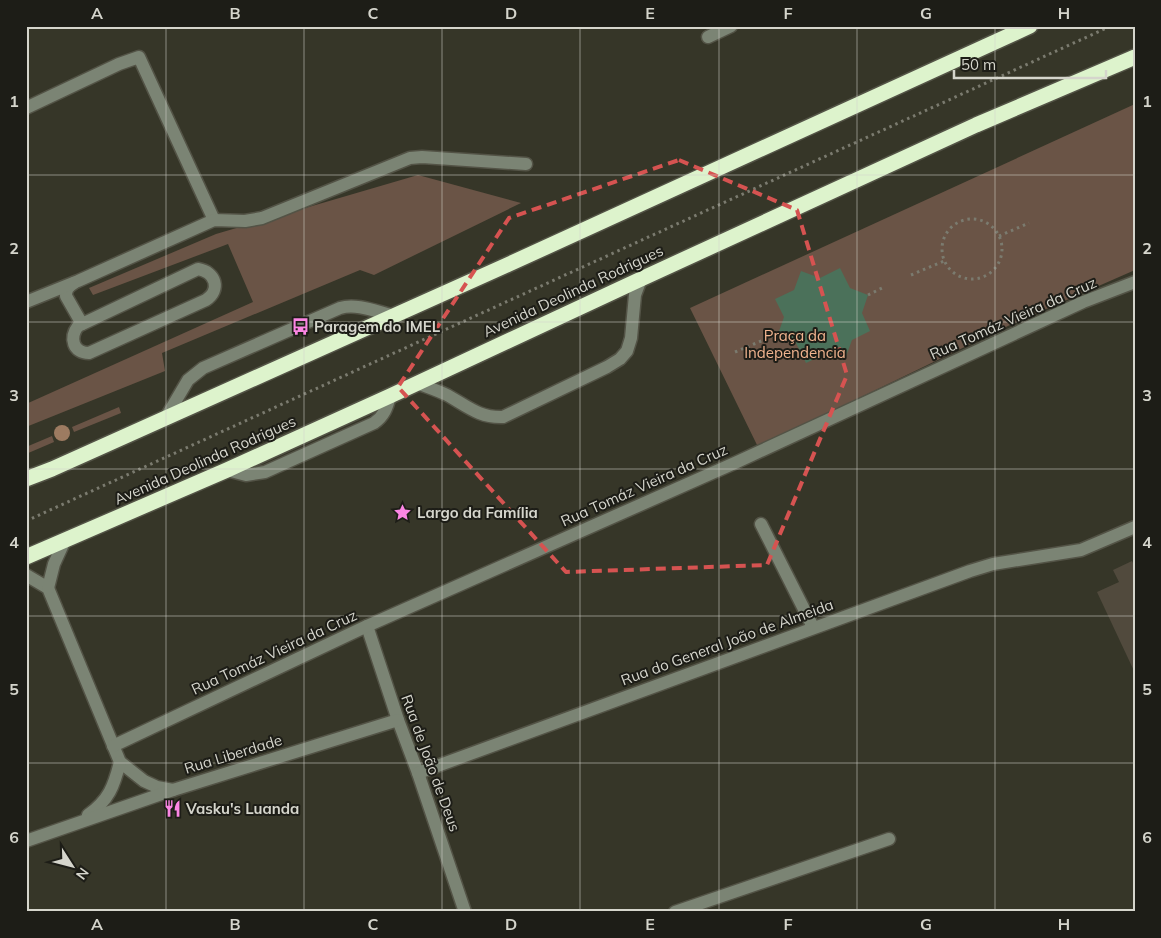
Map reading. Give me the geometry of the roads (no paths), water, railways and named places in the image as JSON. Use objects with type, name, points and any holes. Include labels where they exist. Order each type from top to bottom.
[{"type":"highway","points":[[26,479],[395,316],[1030,26]]},
{"type":"highway","name":"Avenida Deolinda Rodrigues","points":[[26,557],[227,470],[976,126],[1135,57]]},
{"type":"street","points":[[708,37],[731,26]]},
{"type":"street","points":[[26,108],[119,64],[139,58],[214,220]]},
{"type":"street","points":[[26,302],[78,281],[214,220],[245,221],[262,218],[410,158],[422,157],[526,164]]},
{"type":"street","points":[[198,269],[208,272],[214,279],[215,289],[206,300],[89,353],[80,351],[74,344],[73,334],[78,326],[82,324],[198,269]]},
{"type":"street","points":[[418,383],[438,390],[477,413],[490,418],[503,417],[512,413],[620,359],[627,350],[631,338],[635,295],[641,279]]},
{"type":"street","points":[[78,281],[68,286],[66,292],[69,302],[82,324]]},
{"type":"street","name":"Rua Tomáz Vieira da Cruz","points":[[113,746],[366,626],[736,462],[1082,302],[1135,282]]},
{"type":"street","points":[[165,419],[188,380],[203,368],[340,308],[355,306],[395,316]]},
{"type":"street","points":[[761,524],[813,627]]},
{"type":"street","name":"Rua do General João de Almeida","points":[[418,772],[970,570],[993,564],[1082,550],[1135,527]]},
{"type":"street","points":[[65,540],[54,564],[48,588],[113,746],[120,762],[144,781],[157,787],[173,790]]},
{"type":"street","points":[[26,575],[48,588]]},
{"type":"street","name":"Rua de João de Deus","points":[[366,626],[465,912]]},
{"type":"street","name":"Rua Liberdade","points":[[78,822],[173,790],[398,720]]},
{"type":"street","points":[[26,841],[78,822],[98,808],[109,795],[115,782],[120,762]]},
{"type":"street","points":[[675,912],[889,839]]},
{"type":"place","name":"Paragem do IMEL","points":[[300,326]]},
{"type":"place","name":"Largo da Família","points":[[403,512]]},
{"type":"place","name":"Vasku's Luanda","points":[[172,808]]},
{"type":"park label","name":"Praça da Independencia","points":[[795,344]]}]
